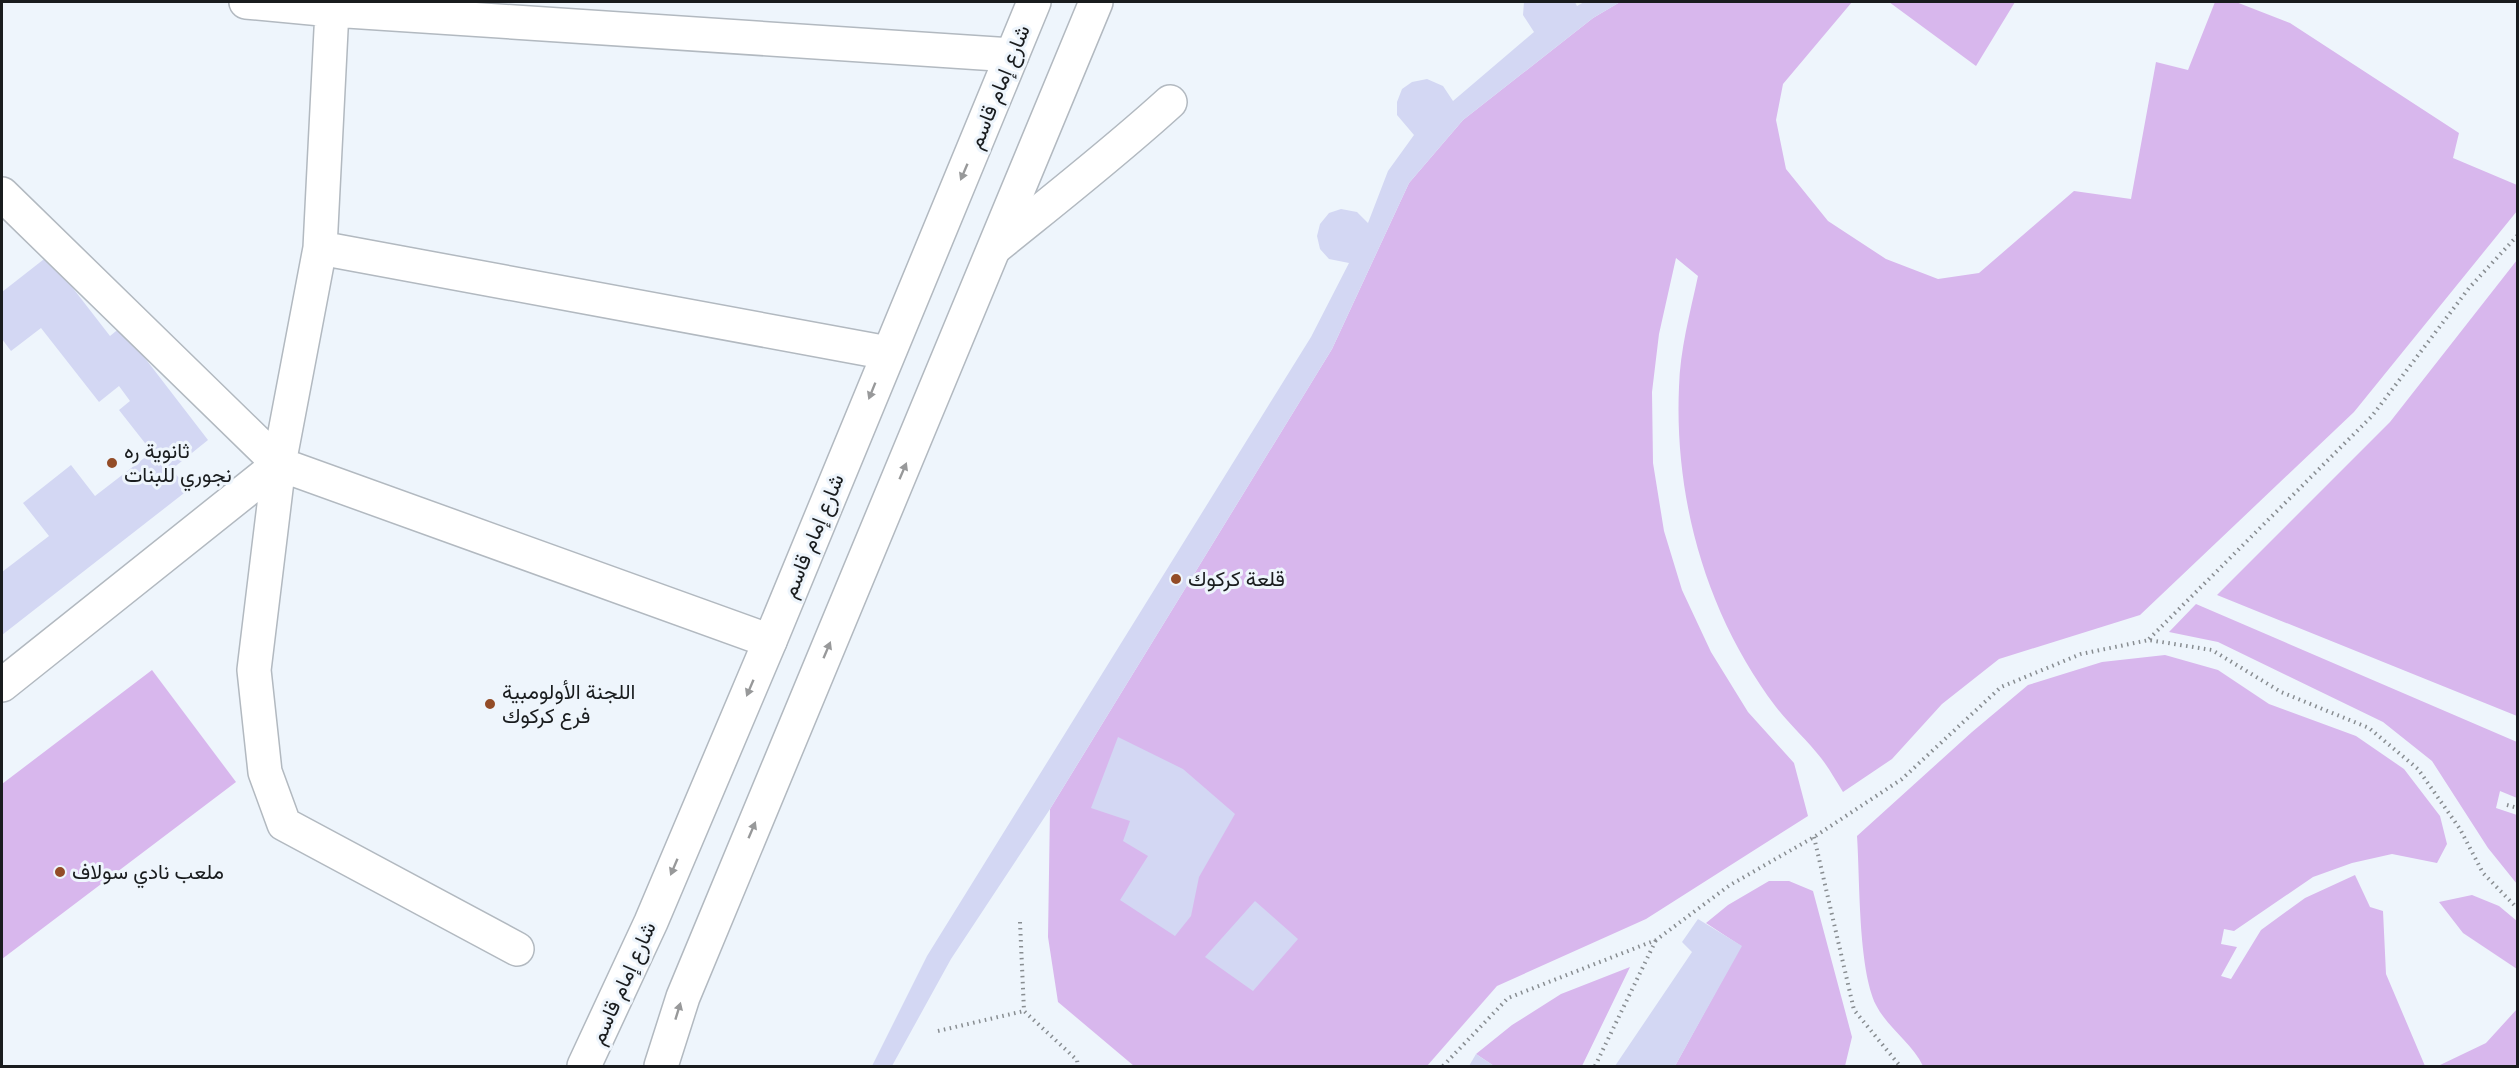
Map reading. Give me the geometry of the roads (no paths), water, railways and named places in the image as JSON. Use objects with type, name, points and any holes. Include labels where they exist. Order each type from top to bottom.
[{"type":"street","points":[[246,2],[332,10],[1012,55]]},
{"type":"street","name":"شارع إمام قاسم","points":[[584,1066],[646,933],[770,641],[1034,2]]},
{"type":"street","points":[[661,1066],[683,997],[997,246],[1096,2]]},
{"type":"street","points":[[332,10],[320,248],[279,464],[254,670],[265,772],[284,824],[517,949]]},
{"type":"street","points":[[997,246],[1062,192],[1116,152],[1170,102]]},
{"type":"street","points":[[7,208],[279,464],[770,641]]},
{"type":"street","points":[[320,248],[888,354]]},
{"type":"street","points":[[2,685],[279,464]]},
{"type":"place","name":"ثانوية ره نجوري للبنات","points":[[112,463]]},
{"type":"place","name":"قلعة كركوك","points":[[1176,579]]},
{"type":"place","name":"اللجنة الأولومبية فرع كركوك","points":[[490,704]]},
{"type":"place","name":"ملعب نادي سولاف","points":[[60,872]]}]
